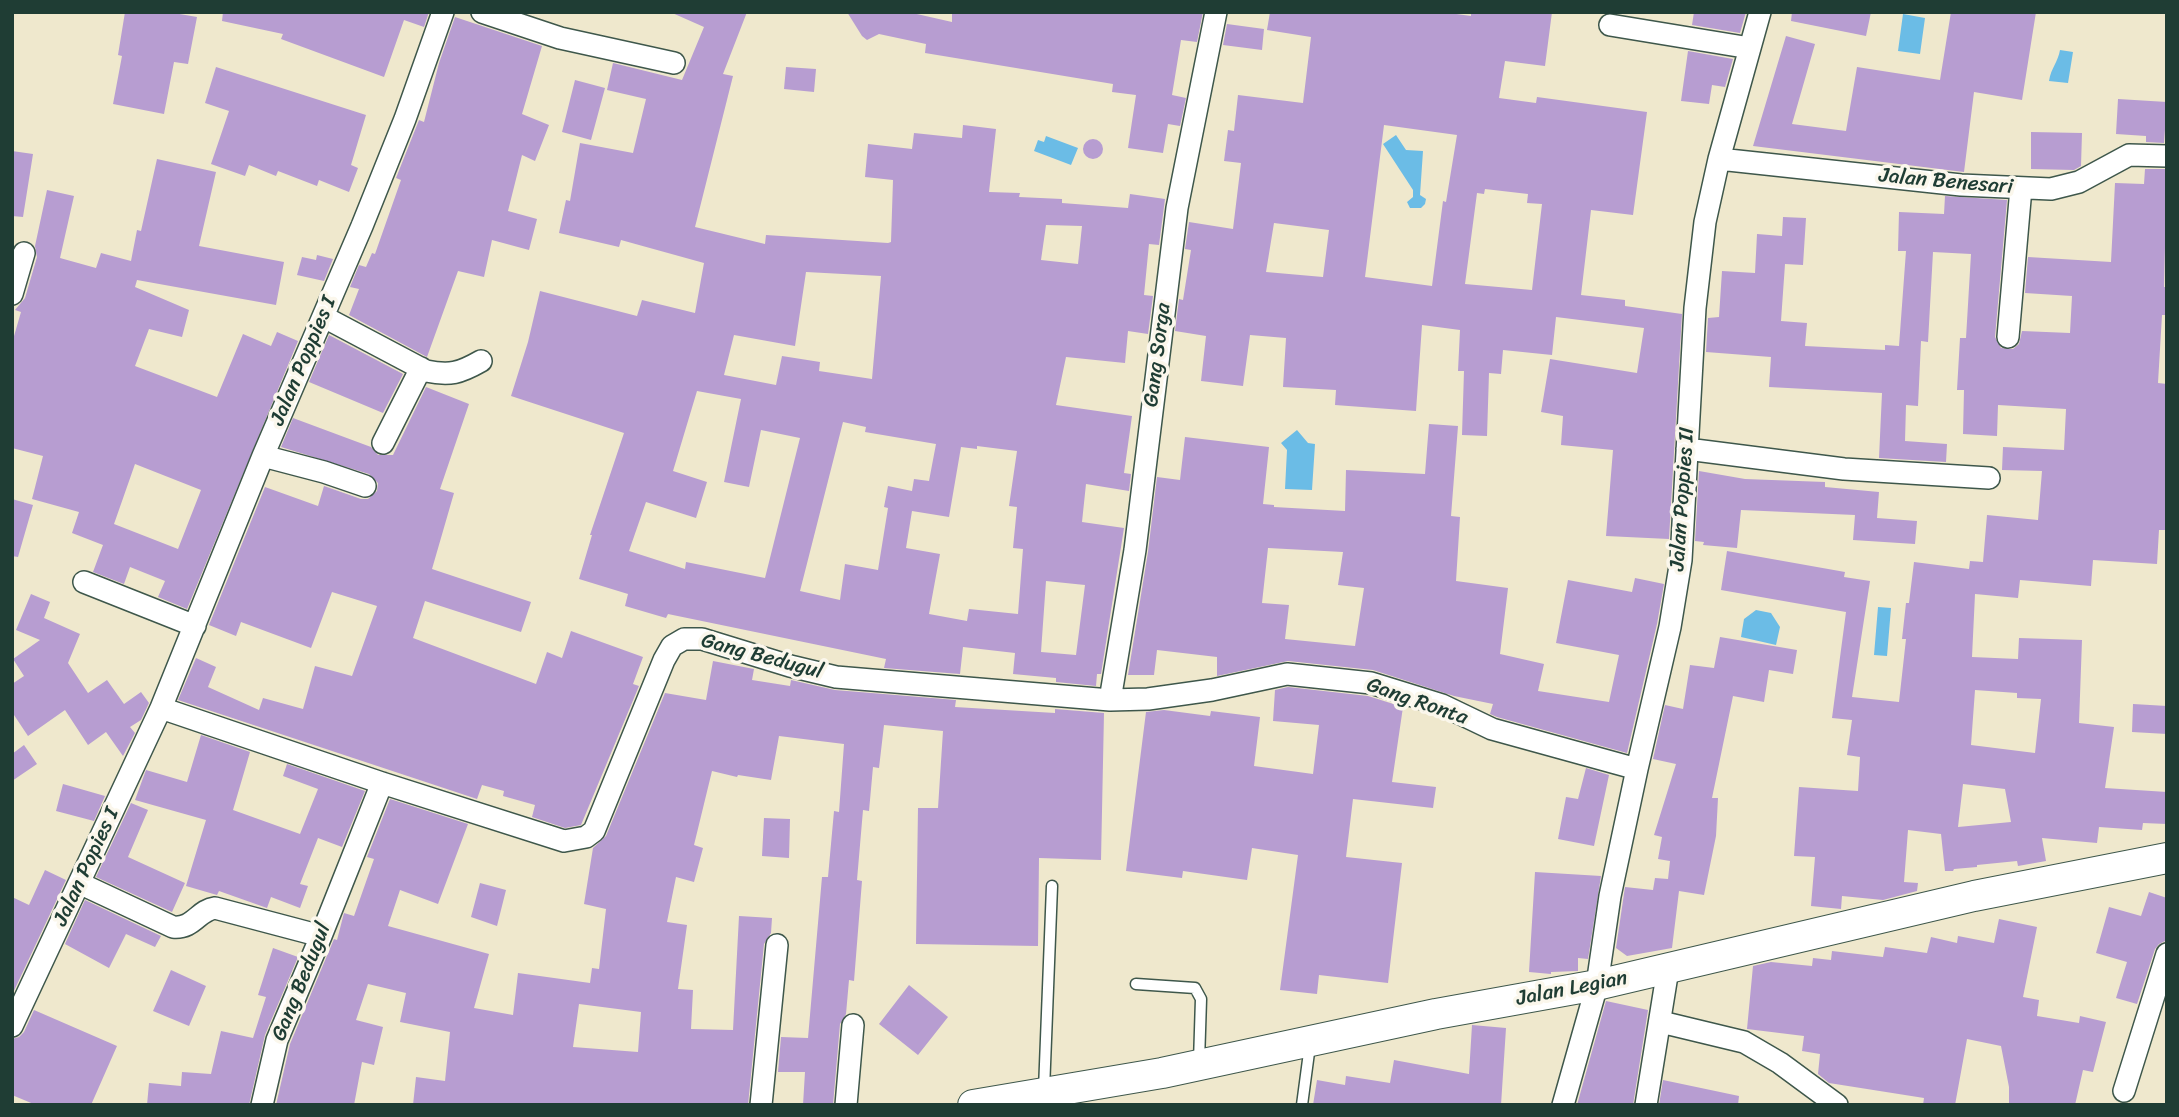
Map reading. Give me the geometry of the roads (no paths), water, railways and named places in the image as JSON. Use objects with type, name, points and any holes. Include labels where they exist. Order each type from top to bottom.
[{"type":"main road","name":"Jalan Legian","points":[[973,1105],[1199,1065],[1436,1014],[1597,985],[1974,896],[2167,858]]},
{"type":"street","name":"Jalan Poppies I","points":[[161,708],[263,456],[324,317],[405,119],[443,12]]},
{"type":"street","points":[[482,12],[516,25],[587,45],[674,63]]},
{"type":"street","name":"Gang Sorga","points":[[1110,700],[1135,550],[1177,208],[1216,12]]},
{"type":"street","name":"Jalan Poppies II","points":[[1563,1105],[1597,985],[1610,896],[1673,614],[1681,560],[1695,308],[1705,222],[1719,159],[1760,12]]},
{"type":"street","points":[[1610,25],[1750,48]]},
{"type":"street","name":"Jalan Benesari","points":[[1719,159],[1961,185],[2051,189],[2079,182],[2129,155],[2167,156]]},
{"type":"street","points":[[2008,337],[2021,188]]},
{"type":"street","points":[[12,294],[24,253]]},
{"type":"street","points":[[324,317],[421,368],[444,375],[465,370],[481,360]]},
{"type":"street","points":[[383,443],[421,368]]},
{"type":"street","points":[[1687,449],[1844,469],[1989,478]]},
{"type":"street","points":[[263,456],[365,486]]},
{"type":"street","points":[[84,582],[195,626]]},
{"type":"street","name":"Gang Bedugul","points":[[161,708],[564,841],[586,837],[594,831],[664,660],[672,646],[684,639],[702,639],[836,677],[1110,700]]},
{"type":"street","name":"Gang Ronta","points":[[1110,700],[1212,690],[1287,674],[1371,683],[1442,705],[1492,729],[1637,769]]},
{"type":"street","name":"Jalan Popies I","points":[[12,1026],[161,708]]},
{"type":"street","name":"Gang Bedugul","points":[[262,1105],[277,1040],[382,783]]},
{"type":"street","points":[[79,883],[173,927],[185,927],[209,909],[215,908],[321,936]]},
{"type":"street","points":[[761,1105],[777,945]]},
{"type":"street","points":[[2124,1091],[2167,954]]},
{"type":"street","points":[[1646,1105],[1668,969]]},
{"type":"street","points":[[1661,1022],[1744,1042],[1780,1063],[1837,1105]]},
{"type":"street","points":[[846,1105],[852,1025]]},
{"type":"lane","points":[[1044,1093],[1052,886]]},
{"type":"lane","points":[[1136,984],[1195,988],[1200,999],[1199,1065]]},
{"type":"lane","points":[[1302,1105],[1311,1040]]},
{"type":"water","points":[[1903,14],[1925,18],[1920,54],[1898,51]]},
{"type":"water","points":[[2060,50],[2073,52],[2068,83],[2049,81]]},
{"type":"water","points":[[1396,135],[1406,150],[1423,151],[1420,195],[1426,199],[1421,208],[1410,208],[1407,202],[1413,197],[1413,190],[1383,144]]},
{"type":"water","points":[[1046,136],[1078,148],[1071,165],[1034,151],[1038,140],[1044,142]]},
{"type":"water","points":[[1297,430],[1308,443],[1315,444],[1312,490],[1285,489],[1287,450],[1281,443]]},
{"type":"water","points":[[1878,607],[1891,608],[1887,656],[1874,655]]},
{"type":"water","points":[[1756,610],[1771,613],[1780,627],[1776,645],[1741,637],[1744,619]]}]
